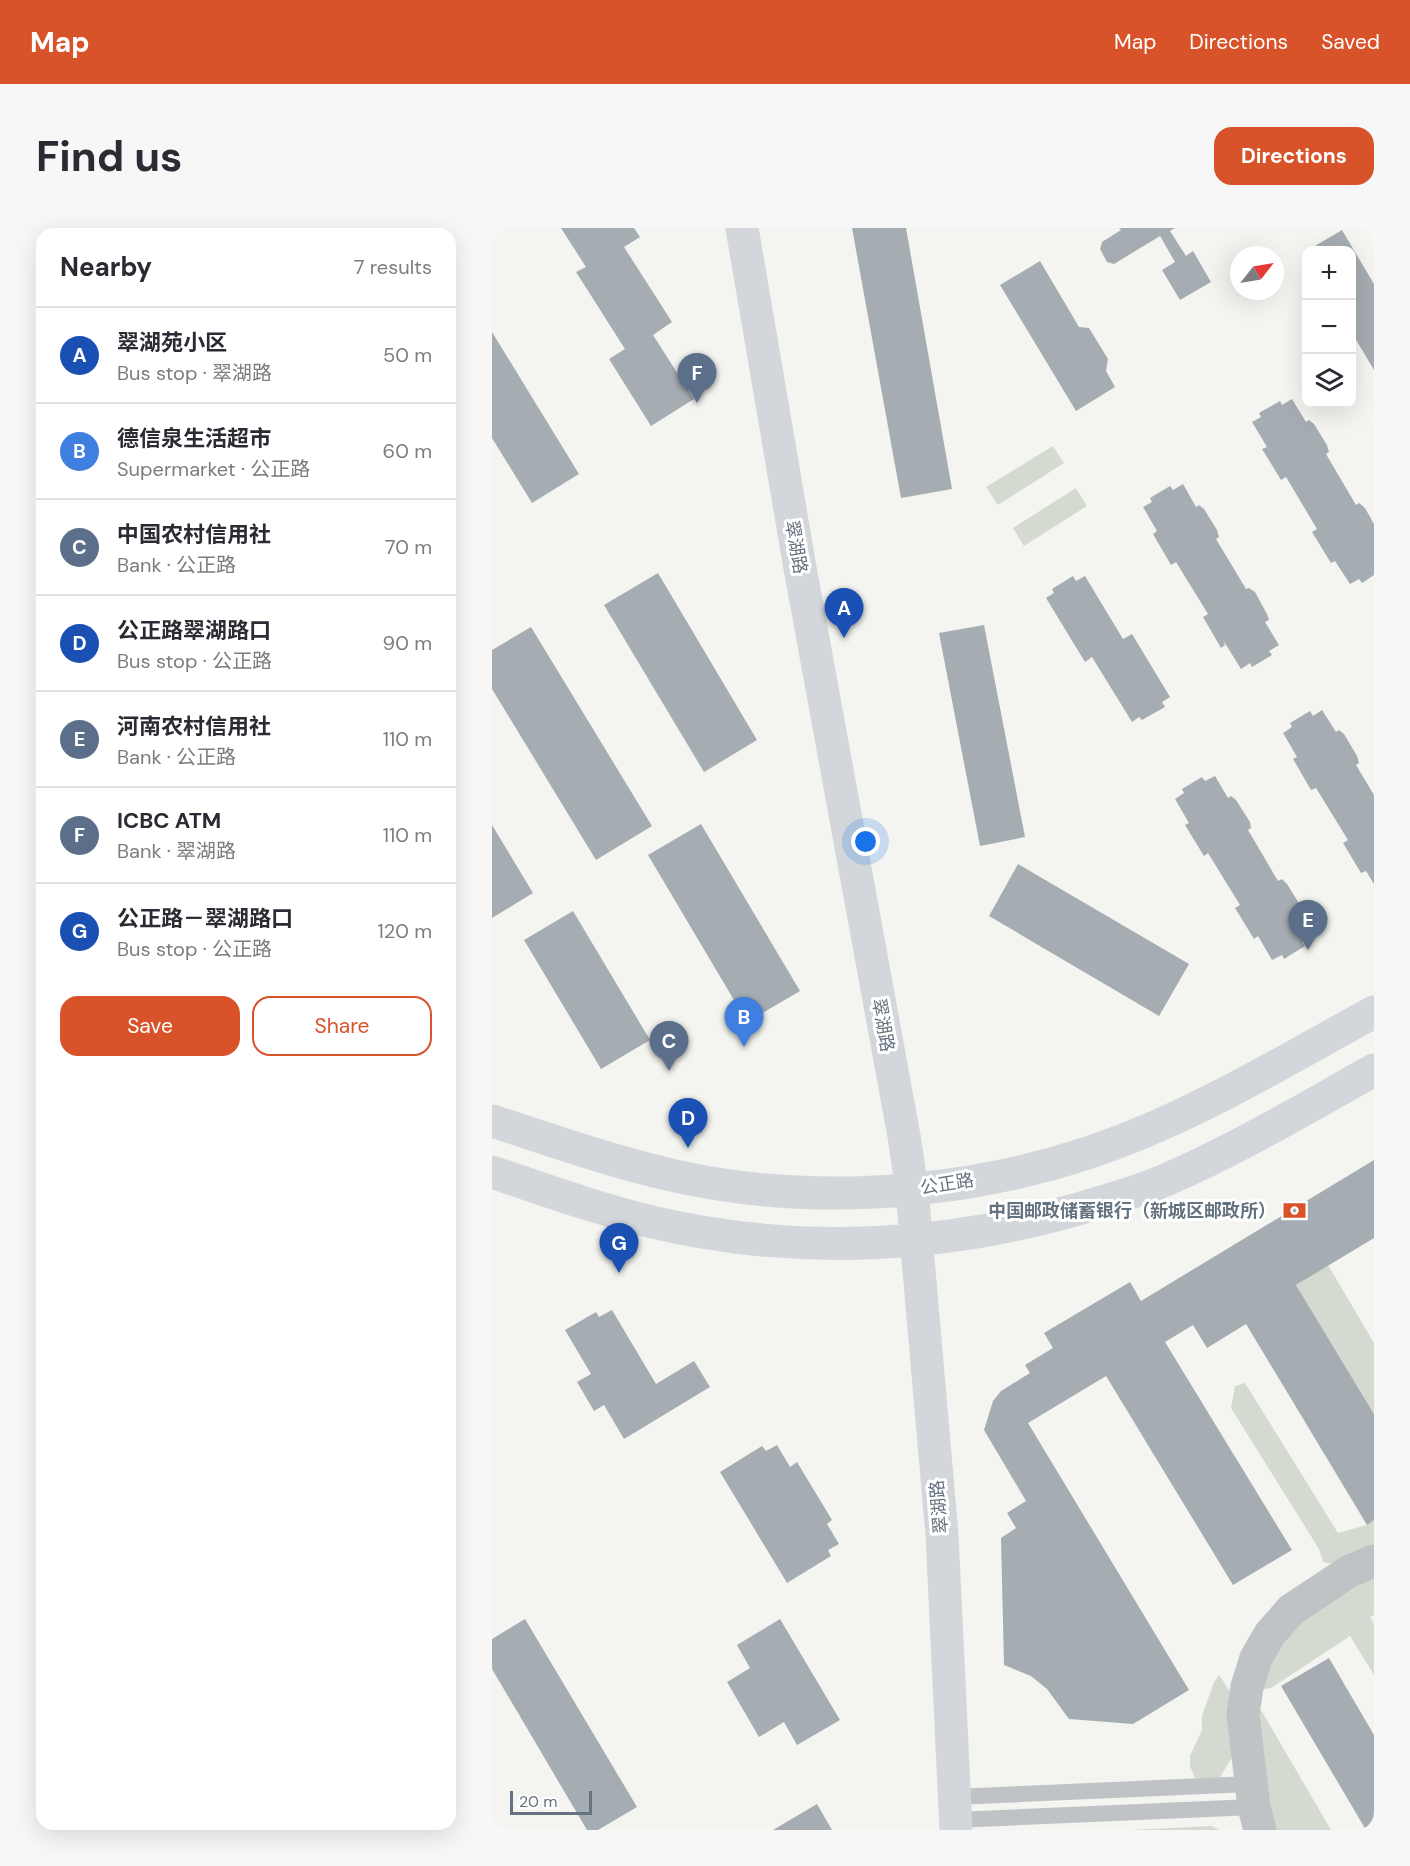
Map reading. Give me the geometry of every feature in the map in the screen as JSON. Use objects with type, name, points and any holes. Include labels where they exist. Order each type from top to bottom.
[{"type":"main road","name":"翠湖路","points":[[742,228],[800,568],[912,1190],[942,1535],[955,1816]]},
{"type":"main road","name":"公正路","points":[[492,1121],[635,1166],[673,1175],[768,1189],[867,1193],[912,1190],[1004,1175],[1090,1151],[1154,1128],[1222,1096],[1374,1012]]},
{"type":"main road","points":[[492,1172],[596,1207],[654,1222],[738,1237],[868,1244],[916,1240],[1003,1229],[1051,1218],[1166,1180],[1228,1152],[1374,1070]]},
{"type":"street","points":[[1255,1807],[1243,1714],[1247,1687],[1256,1658],[1270,1634],[1292,1610],[1350,1571],[1374,1561]]},
{"type":"lane","points":[[955,1816],[1255,1807]]},
{"type":"lane","points":[[955,1816],[1255,1807]]},
{"type":"shaded area","points":[[1053,446],[1064,463],[998,505],[986,487]]},
{"type":"shaded area","points":[[1076,488],[1087,506],[1024,546],[1013,528]]},
{"type":"shaded area","points":[[1328,1265],[1374,1343],[1374,1414],[1296,1285]]},
{"type":"shaded area","points":[[1245,1383],[1338,1533],[1367,1525],[1374,1520],[1374,1544],[1334,1564],[1323,1562],[1319,1549],[1231,1408],[1235,1386]]},
{"type":"shaded area","points":[[1374,1576],[1374,1615],[1370,1617],[1374,1624],[1374,1675],[1350,1636],[1271,1688],[1256,1691],[1264,1669],[1300,1622]]},
{"type":"shaded area","points":[[1219,1675],[1231,1693],[1234,1754],[1219,1779],[1195,1778],[1190,1766],[1190,1756],[1202,1730],[1202,1716],[1214,1682]]},
{"type":"shaded area","points":[[1261,1710],[1331,1830],[1268,1830],[1253,1713]]},
{"type":"shaded area","points":[[1211,1826],[1220,1830],[1130,1830]]},
{"type":"building","points":[[561,228],[634,228],[640,237],[624,247],[672,322],[653,335],[694,399],[651,426],[609,359],[625,349],[576,272],[586,267]]},
{"type":"building","points":[[852,228],[906,228],[952,489],[901,498]]},
{"type":"building","points":[[1119,228],[1175,228],[1170,231],[1186,256],[1193,251],[1211,282],[1180,300],[1162,270],[1175,262],[1160,236],[1114,264],[1107,262],[1100,249],[1102,242],[1121,230]]},
{"type":"building","points":[[1342,230],[1351,246],[1315,246]]},
{"type":"building","points":[[1356,254],[1374,284],[1374,370],[1356,340]]},
{"type":"building","points":[[1040,261],[1079,327],[1089,328],[1108,359],[1106,371],[1115,387],[1076,411],[1000,285]]},
{"type":"building","points":[[492,332],[579,474],[532,503],[492,438]]},
{"type":"building","points":[[1292,399],[1306,422],[1309,420],[1314,424],[1327,445],[1329,452],[1326,454],[1356,505],[1359,503],[1365,508],[1374,524],[1374,575],[1362,583],[1359,579],[1350,584],[1335,561],[1331,563],[1312,532],[1317,529],[1286,477],[1281,480],[1262,449],[1267,447],[1252,422],[1261,417],[1259,413],[1280,401],[1282,405]]},
{"type":"building","points":[[1183,484],[1196,507],[1199,505],[1204,509],[1217,530],[1219,537],[1216,539],[1246,589],[1249,588],[1255,592],[1269,620],[1265,622],[1279,645],[1269,651],[1272,655],[1252,667],[1250,663],[1241,669],[1223,640],[1225,645],[1221,648],[1203,617],[1208,614],[1176,562],[1171,565],[1153,534],[1157,531],[1143,507],[1152,502],[1150,498],[1170,486],[1173,490]]},
{"type":"building","points":[[658,573],[757,740],[704,772],[604,605]]},
{"type":"building","points":[[1073,576],[1076,581],[1085,576],[1123,639],[1132,634],[1170,697],[1162,702],[1165,707],[1142,720],[1139,717],[1132,722],[1092,657],[1085,662],[1046,598],[1054,593],[1052,589]]},
{"type":"building","points":[[984,625],[1025,837],[980,846],[939,633]]},
{"type":"building","points":[[531,627],[652,826],[596,860],[492,689],[492,650]]},
{"type":"building","points":[[1322,710],[1336,732],[1339,730],[1344,734],[1357,756],[1359,763],[1356,765],[1374,795],[1374,884],[1366,871],[1361,873],[1343,843],[1348,840],[1316,788],[1311,790],[1293,759],[1297,757],[1300,762],[1283,733],[1292,727],[1290,723],[1310,711],[1313,716]]},
{"type":"building","points":[[1215,776],[1228,798],[1231,796],[1236,800],[1250,822],[1251,828],[1248,830],[1278,881],[1282,879],[1287,884],[1300,905],[1301,911],[1298,913],[1311,936],[1302,942],[1305,946],[1284,959],[1282,955],[1272,960],[1258,936],[1254,939],[1235,908],[1240,905],[1208,853],[1204,856],[1185,825],[1189,823],[1175,799],[1184,793],[1182,789],[1202,777],[1205,781]]},
{"type":"building","points":[[701,824],[800,991],[747,1022],[648,855]]},
{"type":"building","points":[[492,825],[533,893],[492,918]]},
{"type":"building","points":[[1018,864],[1189,964],[1159,1016],[989,916]]},
{"type":"building","points":[[573,911],[650,1040],[601,1069],[524,940]]},
{"type":"building","points":[[1374,1160],[1374,1238],[1296,1285],[1374,1414],[1374,1520],[1367,1525],[1246,1324],[1207,1348],[1193,1325],[1165,1342],[1292,1550],[1233,1585],[1106,1376],[1028,1423],[1189,1690],[1133,1724],[1069,1719],[1047,1689],[1031,1676],[1004,1665],[1001,1538],[1016,1528],[1007,1513],[1026,1501],[984,1430],[993,1401],[1001,1391],[1030,1373],[1025,1365],[1053,1348],[1044,1333],[1130,1282],[1141,1301]]},
{"type":"building","points":[[612,1310],[656,1384],[694,1361],[710,1387],[624,1439],[604,1405],[594,1411],[577,1382],[591,1374],[565,1330],[596,1312],[599,1317]]},
{"type":"building","points":[[777,1445],[790,1467],[797,1462],[832,1520],[827,1524],[839,1544],[828,1550],[831,1556],[787,1583],[720,1472],[762,1446],[766,1451]]},
{"type":"building","points":[[525,1619],[637,1807],[598,1830],[587,1830],[492,1669],[492,1639]]},
{"type":"building","points":[[780,1619],[840,1720],[797,1745],[784,1722],[759,1737],[727,1682],[750,1668],[737,1645]]},
{"type":"building","points":[[1329,1658],[1374,1735],[1374,1830],[1366,1830],[1281,1686]]},
{"type":"building","points":[[817,1804],[832,1830],[773,1830]]},
{"type":"place","name":"ICBC ATM","points":[[697,403]]},
{"type":"place","name":"翠湖苑小区","points":[[844,638]]},
{"type":"place","name":"河南农村信用社","points":[[1308,950]]},
{"type":"place","name":"德信泉生活超市","points":[[744,1047]]},
{"type":"place","name":"中国农村信用社","points":[[669,1071]]},
{"type":"place","name":"公正路翠湖路口","points":[[688,1148]]},
{"type":"place","name":"中国邮政储蓄银行（新城区邮政所）","points":[[1294,1211]]},
{"type":"place","name":"公正路－翠湖路口","points":[[619,1273]]}]
